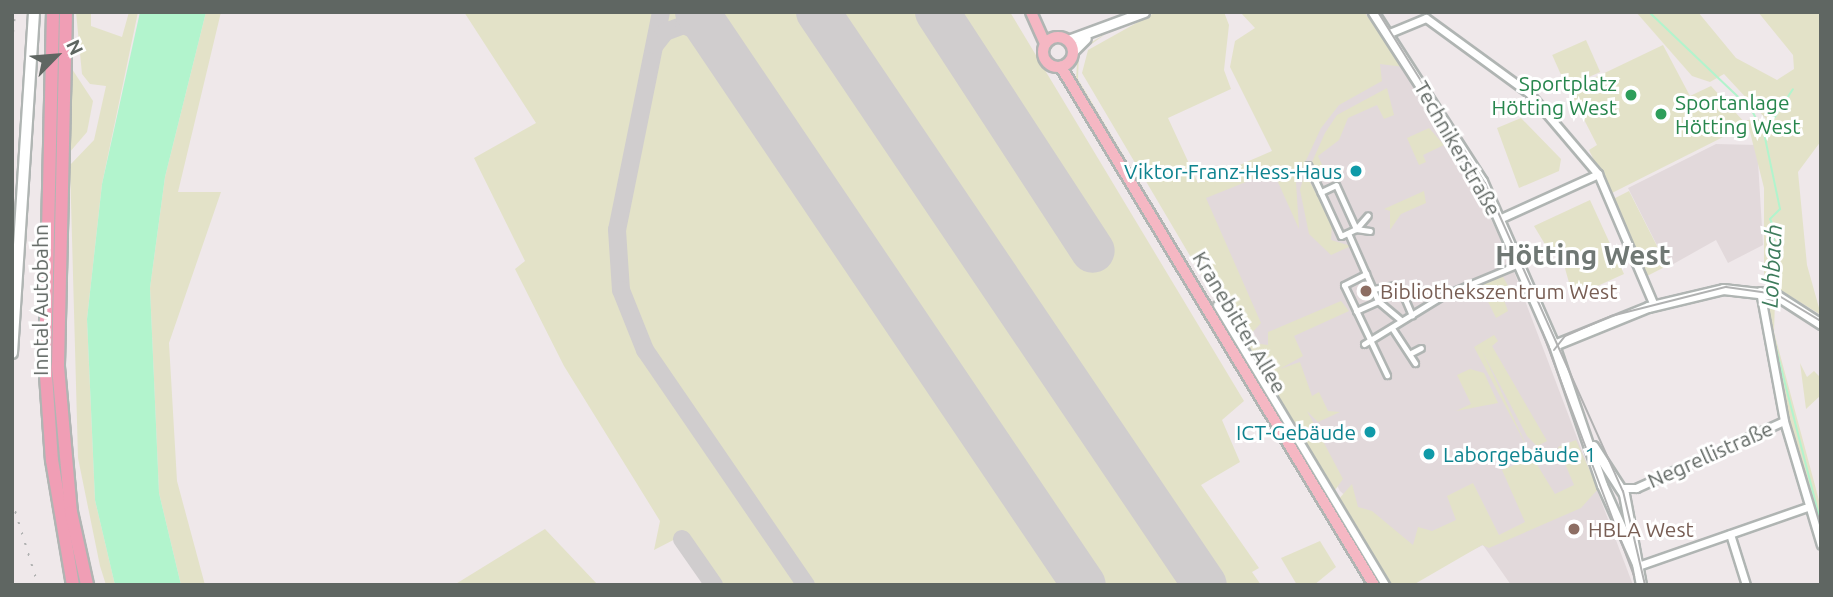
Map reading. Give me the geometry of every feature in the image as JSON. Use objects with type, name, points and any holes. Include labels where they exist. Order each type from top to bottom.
[{"type":"highway","name":"Inntal Autobahn","points":[[53,12],[46,372],[53,471],[73,585]]},
{"type":"highway","name":"Inntal Autobahn","points":[[66,12],[58,367],[71,512],[87,585]]},
{"type":"main road","points":[[12,353],[34,12]]},
{"type":"main road","points":[[1031,12],[1045,44],[1046,62],[1068,60],[1068,40],[1055,37],[1038,23]]},
{"type":"main road","points":[[1045,44],[1055,37]]},
{"type":"main road","name":"Kranebitter Allee","points":[[1068,60],[1072,79],[1374,585]]},
{"type":"street","points":[[1068,40],[1086,38],[1144,12]]},
{"type":"street","name":"Technikerstraße","points":[[1373,12],[1445,116],[1499,219],[1554,345],[1593,446],[1608,500],[1638,566]]},
{"type":"street","points":[[1387,34],[1426,18],[1529,93],[1598,174],[1654,305]]},
{"type":"street","points":[[1068,60],[1086,38]]},
{"type":"street","points":[[1308,166],[1342,236],[1356,229],[1368,215]]},
{"type":"street","points":[[1499,219],[1598,174]]},
{"type":"street","points":[[1321,192],[1336,185],[1356,229]]},
{"type":"street","points":[[1329,210],[1344,203]]},
{"type":"street","points":[[1356,229],[1370,231]]},
{"type":"street","points":[[1348,233],[1378,301],[1401,320]]},
{"type":"street","points":[[1364,344],[1401,320],[1486,277],[1519,264]]},
{"type":"street","points":[[1366,274],[1344,285],[1387,375]]},
{"type":"street","points":[[1373,289],[1386,282],[1399,285],[1412,315]]},
{"type":"street","points":[[1554,345],[1654,305],[1719,290],[1768,293],[1821,324]]},
{"type":"street","points":[[1768,293],[1784,421],[1805,508],[1821,545]]},
{"type":"street","points":[[1356,310],[1378,301]]},
{"type":"street","name":"Kranebitter Allee","points":[[1217,305],[1385,585]]},
{"type":"street","points":[[1392,328],[1411,352],[1415,362]]},
{"type":"street","points":[[1411,352],[1421,348]]},
{"type":"street","name":"Negrellistraße","points":[[1623,494],[1784,421]]},
{"type":"street","name":"Technikerstraße","points":[[1593,446],[1623,494],[1641,585]]},
{"type":"street","points":[[1608,500],[1623,494]]},
{"type":"street","points":[[1608,500],[1616,506],[1623,494]]},
{"type":"street","points":[[1638,566],[1805,508]]},
{"type":"street","points":[[1730,534],[1746,585]]},
{"type":"shaded area","points":[[76,12],[91,12],[91,26],[122,37],[129,12],[138,12],[102,184],[87,319],[95,500],[115,585],[106,585],[100,566],[78,458],[70,165],[94,140],[106,86],[90,84],[82,74]]},
{"type":"shaded area","points":[[140,12],[206,12],[165,177],[150,288],[159,493],[181,585],[115,585],[95,500],[87,319],[102,184]]},
{"type":"shaded area","points":[[206,12],[221,12],[178,192],[221,192],[169,343],[177,481],[205,585],[181,585],[159,493],[150,288],[165,177]]},
{"type":"shaded area","points":[[464,12],[1010,12],[1244,401],[1222,420],[1240,462],[1201,485],[1259,568],[1252,572],[1261,585],[722,585],[687,533],[654,550],[660,521],[564,366],[515,269],[525,261],[474,158],[536,123]]},
{"type":"shaded area","points":[[1156,12],[1224,12],[1229,25],[1224,70],[1231,89],[1168,118],[1198,183],[1272,151],[1230,67],[1235,41],[1255,28],[1240,12],[1364,12],[1404,67],[1380,64],[1382,81],[1339,105],[1321,128],[1296,182],[1299,229],[1273,171],[1206,198],[1261,323],[1249,336],[1235,332],[1082,73],[1088,50]]},
{"type":"shaded area","points":[[1292,12],[1366,12],[1446,128],[1505,248],[1633,585],[1511,585],[1483,545],[1429,572],[1340,491],[1255,335],[1194,192],[1276,160]]},
{"type":"shaded area","points":[[1636,12],[1698,12],[1736,58],[1777,80],[1794,69],[1793,55],[1758,12],[1821,12],[1821,141],[1798,172],[1807,265],[1821,315],[1764,280],[1764,188],[1747,120],[1766,119],[1724,74],[1710,82],[1692,76]]},
{"type":"shaded area","points":[[1107,33],[1079,53],[1078,79],[1380,585],[1076,79],[1078,50]]},
{"type":"shaded area","points":[[1586,40],[1600,72],[1566,87],[1552,55]]},
{"type":"shaded area","name":"Sportanlage Hötting West","points":[[1663,45],[1690,96],[1711,86],[1747,125],[1610,194],[1589,150],[1597,145],[1569,90]]},
{"type":"shaded area","points":[[72,69],[93,101],[87,132],[69,153]]},
{"type":"shaded area","points":[[1387,88],[1394,115],[1384,119],[1377,105],[1348,118],[1339,140],[1318,156],[1324,169],[1317,173],[1321,187],[1312,162],[1325,133],[1337,115]]},
{"type":"shaded area","points":[[1521,118],[1561,159],[1559,171],[1519,188],[1497,128]]},
{"type":"shaded area","points":[[1429,128],[1444,145],[1423,155],[1426,162],[1419,165],[1407,138]]},
{"type":"shaded area","points":[[1716,144],[1757,145],[1763,245],[1728,263],[1716,240],[1668,267],[1628,188]]},
{"type":"shaded area","points":[[1305,173],[1332,223],[1331,240],[1351,246],[1331,255],[1309,234],[1300,190]]},
{"type":"shaded area","points":[[1424,191],[1426,203],[1401,214],[1390,230],[1390,211],[1384,209]]},
{"type":"shaded area","points":[[1629,191],[1667,266],[1648,276],[1609,201]]},
{"type":"shaded area","points":[[1590,200],[1624,274],[1573,297],[1561,254],[1549,251],[1534,226]]},
{"type":"shaded area","points":[[1502,275],[1511,291],[1502,295],[1508,311],[1496,318],[1480,285]]},
{"type":"shaded area","points":[[1766,299],[1775,300],[1774,332],[1821,508],[1821,545],[1770,345]]},
{"type":"shaded area","points":[[1341,301],[1349,311],[1294,336],[1303,356],[1280,369],[1300,362],[1312,396],[1319,392],[1328,411],[1340,412],[1318,422],[1307,411],[1343,479],[1333,493],[1247,350],[1253,343],[1268,345],[1268,332]]},
{"type":"shaded area","points":[[1494,335],[1498,341],[1492,346],[1547,441],[1537,446],[1527,436],[1482,351],[1529,451],[1474,347]]},
{"type":"shaded area","points":[[1800,363],[1807,377],[1814,371],[1821,378],[1821,395],[1806,409]]},
{"type":"shaded area","points":[[1470,369],[1484,373],[1498,403],[1456,411],[1471,404],[1457,375]]},
{"type":"shaded area","points":[[1576,440],[1598,489],[1581,508],[1489,548],[1482,545],[1413,585],[1387,585],[1338,500],[1352,484],[1358,507],[1372,511],[1413,545],[1418,527],[1432,531],[1456,520],[1447,496],[1473,483],[1499,535],[1525,522],[1502,470],[1547,452],[1550,456],[1536,463],[1555,494],[1574,485],[1558,447]]},
{"type":"shaded area","points":[[545,529],[598,585],[454,585]]},
{"type":"shaded area","points":[[1320,541],[1336,567],[1314,585],[1297,585],[1281,558]]},
{"type":"waterway","name":"Lohbach","points":[[1649,12],[1751,109],[1764,133],[1780,209],[1770,219],[1775,230],[1769,291]]},
{"type":"waterway","points":[[1765,132],[1793,89]]},
{"type":"waterway","name":"Lohbach","points":[[1769,296],[1769,321],[1821,523]]},
{"type":"taxiway","points":[[661,12],[617,230],[621,290],[645,350],[806,585]]},
{"type":"taxiway","points":[[655,45],[665,32],[684,25],[717,41]]},
{"type":"taxiway","points":[[682,539],[714,585]]},
{"type":"runway","points":[[697,12],[1084,585]]},
{"type":"runway","points":[[818,12],[1205,585]]},
{"type":"runway","points":[[937,12],[1093,251]]},
{"type":"tram line","points":[[1378,12],[1485,183],[1623,491],[1645,585]]},
{"type":"tram line","points":[[1554,350],[1565,336],[1611,316],[1726,287],[1776,294],[1821,321]]},
{"type":"tram line","points":[[1542,331],[1634,576]]},
{"type":"railway","points":[[12,43],[15,12]]},
{"type":"railway","points":[[12,501],[38,585]]},
{"type":"place","name":"Sportplatz Hötting West","points":[[1631,95]]},
{"type":"place","name":"Sportanlage Hötting West","points":[[1661,114]]},
{"type":"place","name":"Viktor-Franz-Hess-Haus","points":[[1356,171]]},
{"type":"place","name":"Bibliothekszentrum West","points":[[1366,291]]},
{"type":"place","name":"ICT-Gebäude","points":[[1370,432]]},
{"type":"place","name":"Laborgebäude 1","points":[[1429,454]]},
{"type":"place","name":"HBLA West","points":[[1574,529]]},
{"type":"district","name":"Hötting West","points":[[1583,255]]}]
